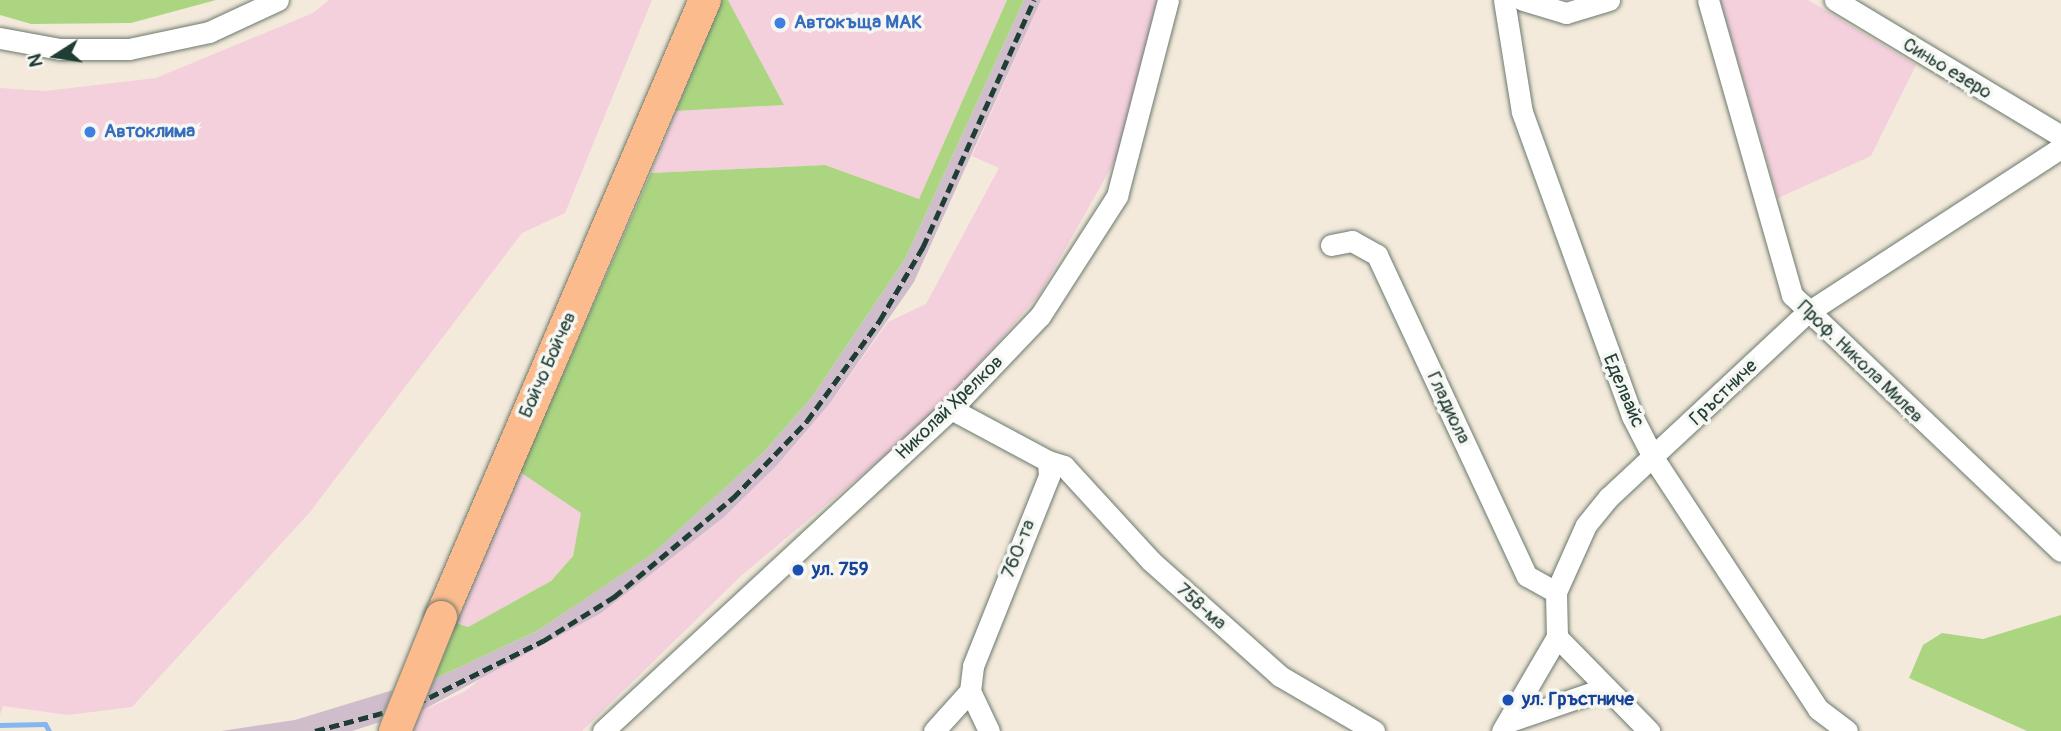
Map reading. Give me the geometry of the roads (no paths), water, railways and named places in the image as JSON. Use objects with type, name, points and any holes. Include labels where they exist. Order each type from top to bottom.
[{"type":"highway","name":"Бойчо Бойчев","points":[[395,731],[441,617],[705,0]]},
{"type":"street","points":[[0,38],[60,49],[129,49],[209,32],[278,0]]},
{"type":"street","name":"Николай Хрелков","points":[[603,731],[951,409],[1040,316],[1094,240],[1117,196],[1168,0]]},
{"type":"street","name":"Еделвайс","points":[[1504,0],[1522,112],[1605,346],[1654,459],[1818,709],[1847,731]]},
{"type":"street","points":[[1523,0],[1566,13],[1609,0]]},
{"type":"street","name":"Проф. Никола Милев","points":[[1708,0],[1792,295],[1805,314],[2061,551]]},
{"type":"street","name":"Синьо езеро","points":[[1835,0],[2061,136]]},
{"type":"street","name":"Гръстниче","points":[[1557,637],[1556,592],[1586,525],[1654,459],[1805,314],[2061,148]]},
{"type":"street","name":"Гладиола","points":[[1331,245],[1352,240],[1377,255],[1527,576],[1556,592]]},
{"type":"street","points":[[951,409],[1048,461]]},
{"type":"street","name":"760-та","points":[[970,691],[972,666],[1049,476],[1048,461]]},
{"type":"street","name":"758-ма","points":[[1048,461],[1064,466],[1151,561],[1280,676],[1374,731]]},
{"type":"street","points":[[1506,726],[1557,637],[1649,731]]},
{"type":"street","points":[[1506,726],[1606,688]]},
{"type":"street","points":[[934,731],[970,691],[989,731]]},
{"type":"waterway","points":[[0,725],[45,724],[49,731]]},
{"type":"railway","points":[[315,731],[416,704],[543,641],[614,597],[733,498],[807,421],[880,320],[923,247],[1034,0]]},
{"type":"place","name":"Автокъща МАК","points":[[780,23]]},
{"type":"place","name":"Автоклима","points":[[90,132]]},
{"type":"place","name":"ул. 759","points":[[798,570]]},
{"type":"place","name":"ул. Гръстниче","points":[[1508,700]]}]
